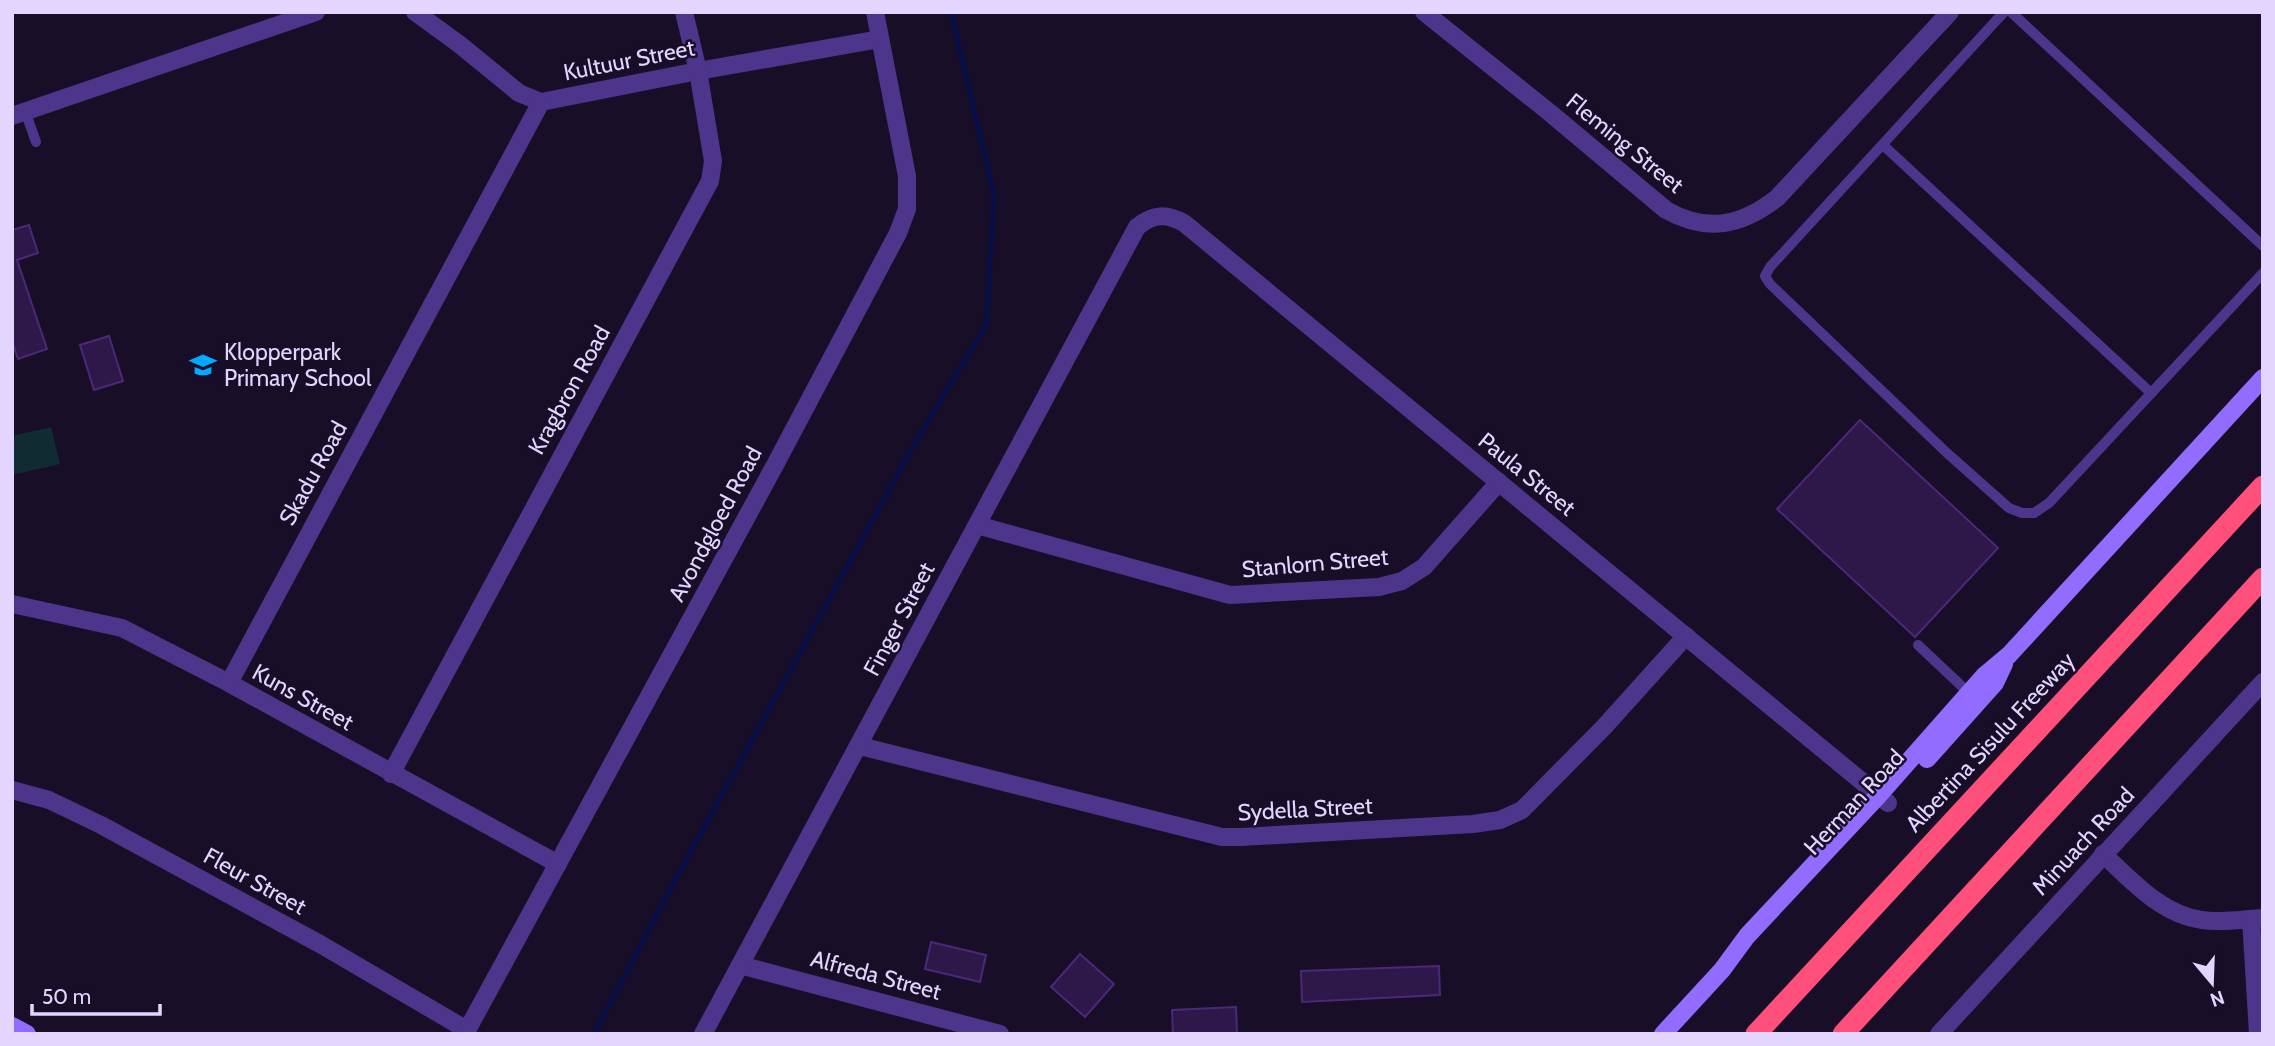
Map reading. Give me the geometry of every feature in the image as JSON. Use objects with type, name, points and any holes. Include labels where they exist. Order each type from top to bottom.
[{"type":"highway","name":"Albertina Sisulu Freeway","points":[[1756,1034],[2263,485]]},
{"type":"highway","points":[[1843,1034],[2263,578]]},
{"type":"main road","name":"Herman Road","points":[[1663,1034],[1722,970],[1756,944],[1883,799],[1969,693],[2009,655],[2263,378]]},
{"type":"main road","name":"Herman Road","points":[[1883,799],[1995,683],[2009,655]]},
{"type":"main road","points":[[12,1026],[27,1034]]},
{"type":"street","points":[[19,113],[316,12]]},
{"type":"street","name":"Kultuur Street","points":[[415,12],[519,93],[541,102],[880,39]]},
{"type":"street","name":"Kragbron Road","points":[[391,774],[710,181],[713,161],[698,71],[684,12]]},
{"type":"street","name":"Avondgloed Road","points":[[466,1032],[775,466],[898,233],[906,209],[907,176],[875,12]]},
{"type":"street","name":"Fleming Street","points":[[1423,12],[1666,210],[1677,217],[1711,224],[1745,219],[1777,198],[1950,12]]},
{"type":"street","name":"Skadu Road","points":[[229,684],[541,102]]},
{"type":"street","name":"Paula Street","points":[[1137,227],[1160,215],[1184,223],[1883,799]]},
{"type":"street","name":"Finger Street","points":[[703,1034],[1137,227]]},
{"type":"street","name":"Stanlorn Street","points":[[976,525],[1230,595],[1379,587],[1402,581],[1424,567],[1499,482]]},
{"type":"street","name":"Kuns Street","points":[[12,604],[122,628],[558,864]]},
{"type":"street","name":"Sydella Street","points":[[860,746],[1222,837],[1473,824],[1500,820],[1522,810],[1604,727],[1686,635]]},
{"type":"street","name":"Minuach Road","points":[[1939,1034],[2263,681]]},
{"type":"street","name":"Fleur Street","points":[[12,790],[49,800],[101,825],[320,944],[466,1032]]},
{"type":"street","points":[[2104,854],[2143,890],[2176,913],[2206,921],[2257,918],[2258,1034]]},
{"type":"street","name":"Alfreda Street","points":[[740,965],[1000,1034]]},
{"type":"lane","points":[[2004,12],[1770,267],[1765,276],[1770,284],[1947,453],[2009,508],[2022,513],[2038,512],[2049,503],[2263,273]]},
{"type":"lane","points":[[2011,12],[2263,246]]},
{"type":"lane","points":[[19,113],[36,142]]},
{"type":"lane","points":[[1883,145],[2151,393]]},
{"type":"lane","points":[[1919,645],[1969,693]]},
{"type":"green space","points":[[51,427],[60,464],[12,475],[12,436]]},
{"type":"building","points":[[29,225],[38,253],[17,260],[47,349],[18,359],[12,341],[12,230]]},
{"type":"building","points":[[109,336],[123,381],[94,390],[80,345]]},
{"type":"building","points":[[1860,420],[1998,548],[1915,637],[1777,509]]},
{"type":"building","points":[[931,942],[986,955],[980,982],[925,969]]},
{"type":"building","points":[[1080,954],[1114,984],[1085,1017],[1051,987]]},
{"type":"building","points":[[1439,966],[1440,995],[1302,1002],[1301,971]]},
{"type":"building","points":[[1236,1007],[1237,1034],[1173,1034],[1172,1010]]},
{"type":"waterway","points":[[594,1034],[668,893],[916,441],[986,325],[994,195],[951,12]]},
{"type":"place","name":"Klopperpark Primary School","points":[[203,365]]}]
